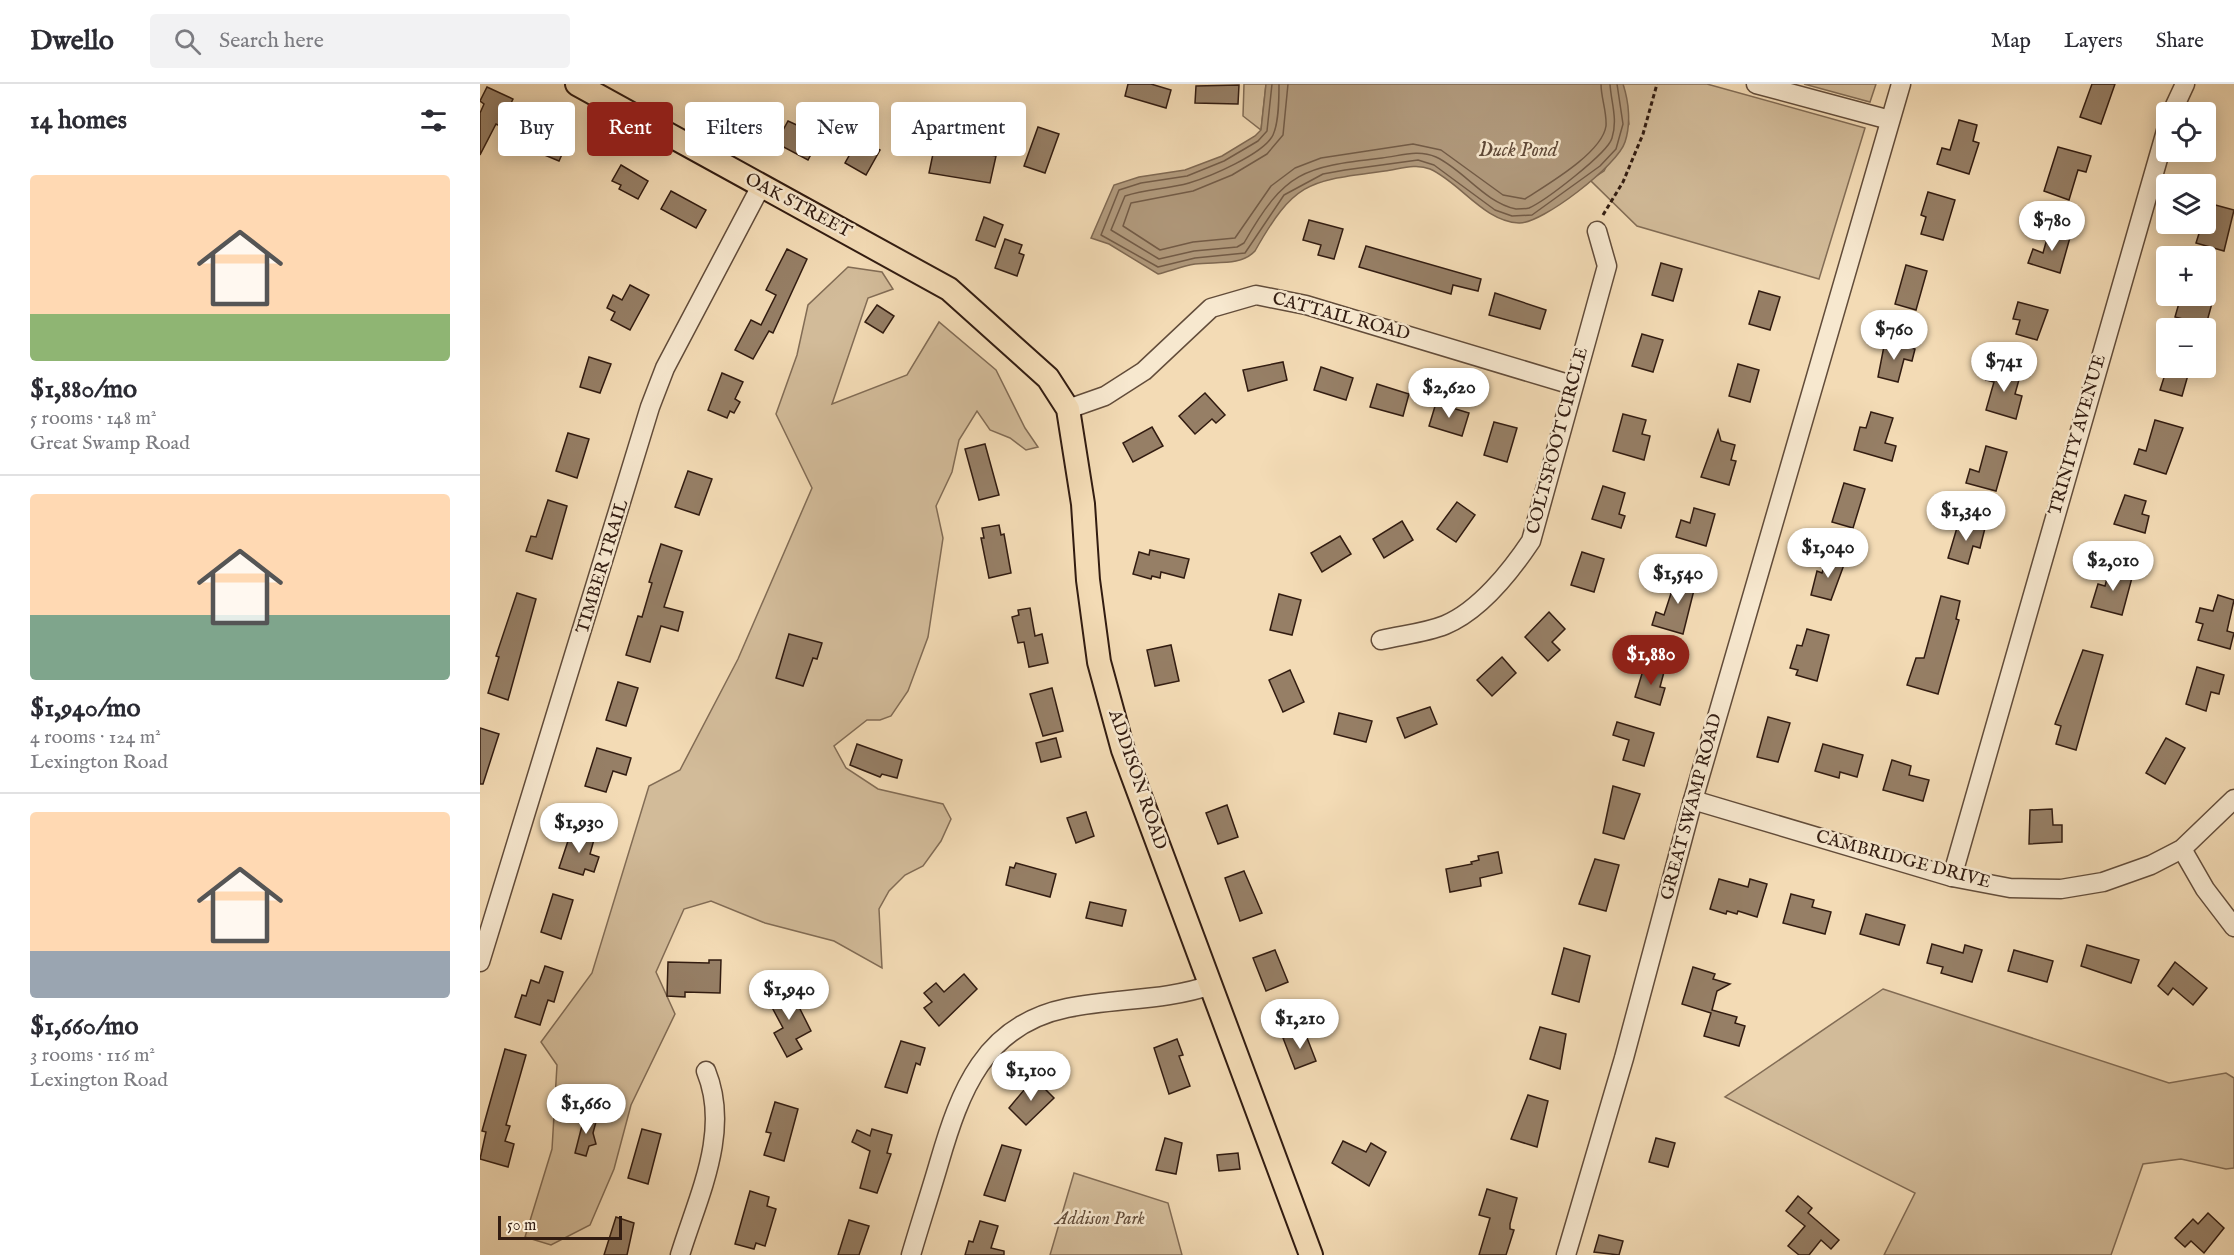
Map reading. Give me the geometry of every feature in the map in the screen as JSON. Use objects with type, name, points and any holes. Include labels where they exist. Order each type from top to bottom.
[{"type":"main road","name":"OAK STREET","points":[[577,84],[861,240]]},
{"type":"main road","name":"ADDISON ROAD","points":[[861,240],[949,289],[1048,378],[1068,409],[1083,504],[1088,578],[1100,662],[1123,750],[1311,1255]]},
{"type":"street","points":[[1756,84],[1890,120]]},
{"type":"street","name":"GREAT SWAMP ROAD","points":[[1566,1255],[1624,1058],[1693,800],[1901,84]]},
{"type":"street","points":[[2177,102],[2185,84]]},
{"type":"street","name":"TRINITY AVENUE","points":[[1952,877],[2157,162]]},
{"type":"street","name":"TIMBER TRAIL","points":[[480,962],[650,407],[665,368],[761,186]]},
{"type":"street","name":"COLTSFOOT CIRCLE","points":[[1381,640],[1446,625],[1483,598],[1510,572],[1531,541],[1572,385],[1607,266],[1597,231]]},
{"type":"street","name":"CATTAIL ROAD","points":[[1068,409],[1106,396],[1144,371],[1211,308],[1256,295],[1306,304],[1572,385]]},
{"type":"street","name":"CAMBRIDGE DRIVE","points":[[1693,800],[1952,877],[2010,888],[2061,889],[2103,882],[2151,865],[2182,849],[2234,799]]},
{"type":"street","points":[[2182,849],[2205,889],[2234,927]]},
{"type":"street","points":[[911,1255],[959,1100],[976,1068],[1001,1040],[1031,1021],[1063,1009],[1185,992],[1211,985]]},
{"type":"street","points":[[680,1255],[715,1139],[716,1110],[706,1071]]},
{"type":"path","points":[[1597,231],[1607,204],[1623,182],[1643,134],[1657,84]]},
{"type":"green space","points":[[1244,84],[1266,84],[1261,130],[1243,116]]},
{"type":"green space","points":[[1623,84],[1707,84],[1865,128],[1819,279],[1637,226],[1590,180],[1604,171],[1629,124]]},
{"type":"green space","points":[[1804,84],[1876,84],[1870,102]]},
{"type":"green space","points":[[848,267],[882,272],[893,289],[868,298],[832,404],[907,375],[939,322],[996,370],[1025,428],[1038,447],[1026,450],[1010,438],[990,430],[977,411],[959,440],[952,472],[936,506],[943,538],[928,637],[908,691],[891,716],[880,720],[867,720],[834,746],[846,768],[878,789],[943,804],[951,819],[941,841],[923,866],[905,875],[889,891],[879,909],[882,968],[834,941],[765,923],[711,901],[684,909],[656,972],[675,1014],[631,1105],[614,1169],[590,1225],[551,1245],[525,1237],[552,1149],[557,1065],[541,1042],[592,973],[649,786],[680,770],[738,659],[812,488],[776,414],[797,355],[808,305]]},
{"type":"green space","points":[[1883,989],[2169,1083],[2226,1073],[2234,1078],[2234,1168],[2226,1169],[2181,1159],[2143,1164],[2111,1255],[1884,1255],[1915,1193],[1725,1097]]},
{"type":"green space","name":"Addison Park","points":[[1074,1173],[1168,1203],[1182,1255],[1050,1255]]},
{"type":"water","name":"Duck Pond","points":[[1266,84],[1623,84],[1629,120],[1625,142],[1609,164],[1561,204],[1530,221],[1519,223],[1494,216],[1441,175],[1425,167],[1414,166],[1338,178],[1306,188],[1282,210],[1255,251],[1235,261],[1195,264],[1158,274],[1109,244],[1091,238],[1114,185],[1139,177],[1185,170],[1222,156],[1255,136],[1261,130]]},
{"type":"building","points":[[1128,84],[1151,84],[1171,90],[1166,108],[1125,96]]},
{"type":"building","points":[[2092,84],[2115,84],[2101,124],[2080,117]]},
{"type":"building","points":[[1239,85],[1238,104],[1195,103],[1196,86]]},
{"type":"building","points":[[487,87],[513,99],[512,102],[498,102],[498,125],[496,124],[480,155],[480,113],[484,104],[480,101]]},
{"type":"building","points":[[1959,120],[1977,125],[1973,141],[1979,143],[1969,174],[1937,164],[1942,148],[1950,150]]},
{"type":"building","points":[[788,121],[796,125],[796,154],[784,147],[784,128]]},
{"type":"building","points":[[1038,127],[1059,134],[1045,173],[1024,166]]},
{"type":"building","points":[[2058,147],[2091,156],[2086,172],[2078,170],[2069,200],[2044,191]]},
{"type":"building","points":[[547,156],[561,156],[559,161]]},
{"type":"building","points":[[849,156],[877,156],[866,175],[845,163]]},
{"type":"building","points":[[933,156],[996,156],[990,183],[929,173]]},
{"type":"building","points":[[621,165],[648,181],[638,199],[619,189],[621,185],[612,181]]},
{"type":"building","points":[[671,191],[706,210],[696,228],[661,209]]},
{"type":"building","points":[[1928,192],[1955,200],[1943,240],[1921,234],[1926,217],[1921,215]]},
{"type":"building","points":[[2216,205],[2234,210],[2224,251],[2216,249],[2216,246],[2196,243],[2199,234],[2216,234]]},
{"type":"building","points":[[984,217],[1003,225],[995,247],[976,240]]},
{"type":"building","points":[[1309,220],[1343,229],[1334,259],[1318,255],[1321,245],[1303,240]]},
{"type":"building","points":[[2050,228],[2071,234],[2060,273],[2028,263],[2033,249],[2043,253]]},
{"type":"building","points":[[1005,239],[1022,245],[1019,253],[1024,255],[1017,276],[995,268]]},
{"type":"building","points":[[1366,246],[1481,279],[1478,291],[1453,285],[1451,294],[1359,267]]},
{"type":"building","points":[[787,249],[807,259],[773,333],[769,331],[753,359],[735,350],[751,320],[761,325],[776,295],[766,290]]},
{"type":"building","points":[[1661,263],[1682,269],[1673,301],[1652,295]]},
{"type":"building","points":[[1906,265],[1927,271],[1916,310],[1895,304]]},
{"type":"building","points":[[630,285],[649,295],[630,330],[611,320],[615,312],[607,308],[613,295],[622,300]]},
{"type":"building","points":[[1759,291],[1780,297],[1770,330],[1749,324]]},
{"type":"building","points":[[1495,293],[1546,310],[1540,329],[1489,315]]},
{"type":"building","points":[[2018,302],[2048,310],[2037,340],[2016,334],[2020,320],[2013,319]]},
{"type":"building","points":[[877,305],[894,316],[883,333],[865,322]]},
{"type":"building","points":[[2178,306],[2211,306],[2208,318],[2175,317]]},
{"type":"building","points":[[1642,334],[1663,340],[1653,372],[1632,366]]},
{"type":"building","points":[[1885,341],[1915,349],[1912,361],[1904,359],[1898,382],[1878,377]]},
{"type":"building","points":[[589,357],[611,364],[600,393],[580,387]]},
{"type":"building","points":[[1283,362],[1287,380],[1248,391],[1243,370]]},
{"type":"building","points":[[1738,364],[1759,370],[1750,402],[1729,396]]},
{"type":"building","points":[[1321,367],[1353,378],[1346,400],[1314,390]]},
{"type":"building","points":[[1990,367],[2020,376],[2015,394],[2022,396],[2016,419],[1986,410],[1994,382],[1986,380]]},
{"type":"building","points":[[722,373],[743,382],[735,399],[740,402],[734,413],[730,411],[727,418],[708,410]]},
{"type":"building","points":[[2164,378],[2187,378],[2182,396],[2160,390]]},
{"type":"building","points":[[1377,384],[1409,394],[1403,416],[1370,407]]},
{"type":"building","points":[[1205,393],[1225,415],[1216,423],[1212,419],[1195,434],[1179,416]]},
{"type":"building","points":[[1436,403],[1469,413],[1462,436],[1429,426]]},
{"type":"building","points":[[1871,412],[1893,418],[1885,443],[1896,446],[1892,461],[1854,450],[1860,427],[1866,428]]},
{"type":"building","points":[[1623,414],[1646,420],[1642,434],[1650,436],[1644,460],[1613,451]]},
{"type":"building","points":[[2155,420],[2183,428],[2166,474],[2134,464],[2139,449],[2146,451]]},
{"type":"building","points":[[1494,422],[1517,428],[1507,462],[1484,455]]},
{"type":"building","points":[[1152,427],[1163,446],[1133,462],[1123,443]]},
{"type":"building","points":[[1718,430],[1721,441],[1735,445],[1731,460],[1736,461],[1729,485],[1701,477]]},
{"type":"building","points":[[568,433],[589,439],[577,478],[556,471]]},
{"type":"building","points":[[985,444],[999,495],[979,500],[965,449]]},
{"type":"building","points":[[1986,446],[2007,452],[1996,491],[1966,483],[1970,469],[1979,472]]},
{"type":"building","points":[[688,471],[712,479],[699,515],[675,507]]},
{"type":"building","points":[[1844,483],[1865,489],[1853,528],[1832,522]]},
{"type":"building","points":[[1603,486],[1625,493],[1619,514],[1625,516],[1621,528],[1592,519]]},
{"type":"building","points":[[2125,495],[2146,501],[2142,514],[2149,516],[2145,533],[2114,524]]},
{"type":"building","points":[[548,500],[567,506],[552,559],[526,551],[531,536],[536,537]]},
{"type":"building","points":[[1457,502],[1475,515],[1456,542],[1437,529]]},
{"type":"building","points":[[1694,508],[1715,514],[1706,546],[1676,537],[1681,520],[1690,523]]},
{"type":"building","points":[[1402,521],[1413,540],[1384,558],[1373,539]]},
{"type":"building","points":[[1959,521],[1985,528],[1980,548],[1973,546],[1968,564],[1948,558]]},
{"type":"building","points":[[999,525],[1001,535],[1004,534],[1011,573],[989,578],[981,538],[984,538],[982,528]]},
{"type":"building","points":[[1340,536],[1351,554],[1322,572],[1311,553]]},
{"type":"building","points":[[661,544],[682,551],[664,607],[683,612],[678,631],[661,626],[650,662],[626,655],[638,616],[642,617],[652,583],[649,582]]},
{"type":"building","points":[[1150,550],[1189,559],[1184,578],[1161,572],[1160,578],[1152,576],[1151,579],[1133,574],[1139,552],[1149,555]]},
{"type":"building","points":[[1582,552],[1604,559],[1594,592],[1571,585]]},
{"type":"building","points":[[1827,557],[1845,562],[1831,600],[1811,595],[1817,571],[1822,573]]},
{"type":"building","points":[[2110,567],[2133,574],[2122,615],[2091,607],[2098,584],[2105,586]]},
{"type":"building","points":[[1678,572],[1697,578],[1683,634],[1652,625],[1656,612],[1664,615]]},
{"type":"building","points":[[517,593],[536,599],[508,700],[488,693],[499,657],[496,656]]},
{"type":"building","points":[[1279,594],[1301,600],[1292,635],[1270,630]]},
{"type":"building","points":[[2218,595],[2234,600],[2227,631],[2234,633],[2230,649],[2198,640],[2203,624],[2196,622],[2200,608],[2213,611]]},
{"type":"building","points":[[1941,596],[1960,601],[1956,619],[1959,620],[1938,694],[1907,685],[1916,658],[1924,658]]},
{"type":"building","points":[[1030,608],[1035,636],[1042,634],[1048,663],[1029,667],[1024,642],[1018,643],[1012,617],[1019,615],[1018,610]]},
{"type":"building","points":[[1549,612],[1565,629],[1552,642],[1560,650],[1548,661],[1525,637]]},
{"type":"building","points":[[1807,629],[1829,635],[1817,681],[1796,675],[1798,670],[1790,668],[1797,645],[1802,646]]},
{"type":"building","points":[[789,634],[822,643],[817,659],[813,658],[803,686],[776,678]]},
{"type":"building","points":[[1171,645],[1179,681],[1155,686],[1147,650]]},
{"type":"building","points":[[2083,650],[2103,655],[2076,750],[2056,744],[2061,726],[2055,724]]},
{"type":"building","points":[[1502,657],[1516,673],[1492,696],[1477,680]]},
{"type":"building","points":[[1644,667],[1664,672],[1660,687],[1665,688],[1660,705],[1635,697]]},
{"type":"building","points":[[2197,667],[2224,675],[2219,694],[2211,692],[2206,711],[2186,704]]},
{"type":"building","points":[[1290,670],[1304,702],[1283,712],[1269,680]]},
{"type":"building","points":[[618,682],[638,688],[626,726],[606,720]]},
{"type":"building","points":[[1052,688],[1063,731],[1043,736],[1030,694]]},
{"type":"building","points":[[1430,707],[1437,724],[1405,738],[1397,718]]},
{"type":"building","points":[[1339,713],[1372,721],[1366,742],[1334,734]]},
{"type":"building","points":[[1768,717],[1790,723],[1778,762],[1757,757]]},
{"type":"building","points":[[1617,722],[1654,733],[1644,766],[1623,760],[1629,740],[1613,735]]},
{"type":"building","points":[[480,728],[499,734],[483,784],[480,784]]},
{"type":"building","points":[[1056,738],[1061,757],[1041,762],[1036,743]]},
{"type":"building","points":[[2166,738],[2185,748],[2165,784],[2146,773]]},
{"type":"building","points":[[857,744],[902,760],[897,778],[882,774],[880,777],[850,765]]},
{"type":"building","points":[[1823,744],[1863,755],[1857,777],[1840,772],[1839,778],[1815,771]]},
{"type":"building","points":[[597,748],[631,758],[626,775],[613,771],[606,792],[585,786]]},
{"type":"building","points":[[1892,760],[1911,766],[1909,775],[1929,780],[1923,801],[1883,790]]},
{"type":"building","points":[[1613,786],[1640,794],[1624,839],[1603,833]]},
{"type":"building","points":[[1227,805],[1238,837],[1218,844],[1206,813]]},
{"type":"building","points":[[2052,809],[2053,825],[2062,825],[2062,842],[2029,844],[2030,810]]},
{"type":"building","points":[[1086,812],[1094,836],[1076,843],[1067,818]]},
{"type":"building","points":[[572,829],[595,836],[590,854],[599,857],[594,872],[585,869],[583,875],[559,868]]},
{"type":"building","points":[[1498,852],[1502,873],[1480,878],[1481,886],[1450,892],[1446,869],[1472,864],[1471,862],[1479,860],[1478,856]]},
{"type":"building","points":[[1595,859],[1619,865],[1606,911],[1579,904]]},
{"type":"building","points":[[1016,863],[1056,874],[1050,897],[1006,885],[1010,867],[1014,868]]},
{"type":"building","points":[[1244,871],[1262,913],[1240,921],[1225,878]]},
{"type":"building","points":[[1719,879],[1748,887],[1750,879],[1767,884],[1757,917],[1738,911],[1737,914],[1727,911],[1726,914],[1710,909]]},
{"type":"building","points":[[553,894],[573,900],[561,939],[541,932]]},
{"type":"building","points":[[1791,894],[1814,900],[1812,907],[1831,912],[1825,934],[1783,923]]},
{"type":"building","points":[[1090,902],[1126,910],[1122,926],[1086,918]]},
{"type":"building","points":[[1866,914],[1905,925],[1899,945],[1860,934]]},
{"type":"building","points":[[1932,944],[1963,953],[1965,945],[1982,950],[1972,982],[1941,973],[1943,967],[1927,963]]},
{"type":"building","points":[[2087,945],[2139,960],[2131,983],[2081,966]]},
{"type":"building","points":[[1564,948],[1590,956],[1579,1002],[1552,994]]},
{"type":"building","points":[[1275,950],[1288,982],[1266,991],[1253,958]]},
{"type":"building","points":[[2014,950],[2053,961],[2047,982],[2008,971]]},
{"type":"building","points":[[709,960],[721,960],[720,993],[685,992],[685,997],[667,996],[668,962],[709,963]]},
{"type":"building","points":[[2175,962],[2207,988],[2193,1005],[2173,988],[2168,995],[2158,986]]},
{"type":"building","points":[[545,966],[563,972],[554,1002],[548,1000],[540,1025],[515,1017],[522,995],[526,996],[531,980],[539,983]]},
{"type":"building","points":[[1693,967],[1715,974],[1713,979],[1730,984],[1717,991],[1712,1010],[1737,1017],[1735,1023],[1745,1026],[1739,1046],[1704,1036],[1711,1013],[1682,1004]]},
{"type":"building","points":[[964,974],[977,989],[939,1026],[924,1008],[932,1002],[924,993],[936,983],[944,992]]},
{"type":"building","points":[[789,987],[811,1031],[796,1039],[802,1049],[787,1057],[774,1033],[783,1028],[767,998]]},
{"type":"building","points":[[1540,1027],[1566,1034],[1560,1069],[1530,1059]]},
{"type":"building","points":[[1304,1030],[1316,1061],[1295,1069],[1283,1038]]},
{"type":"building","points":[[1177,1039],[1183,1055],[1179,1056],[1190,1086],[1169,1094],[1154,1048]]},
{"type":"building","points":[[901,1041],[925,1048],[920,1065],[916,1063],[907,1093],[885,1087]]},
{"type":"building","points":[[505,1049],[526,1055],[506,1125],[510,1126],[505,1141],[514,1144],[508,1167],[480,1159],[486,1132],[482,1131]]},
{"type":"building","points":[[1034,1078],[1054,1098],[1026,1125],[1009,1108]]},
{"type":"building","points":[[1528,1095],[1548,1101],[1537,1147],[1511,1139]]},
{"type":"building","points":[[775,1102],[798,1109],[784,1161],[764,1155],[771,1133],[766,1132]]},
{"type":"building","points":[[586,1110],[588,1115],[597,1118],[593,1133],[596,1144],[589,1146],[586,1156],[575,1153]]},
{"type":"building","points":[[642,1129],[661,1134],[648,1184],[628,1178]]},
{"type":"building","points":[[872,1129],[892,1135],[887,1153],[891,1154],[877,1193],[860,1188],[870,1151],[852,1142],[857,1130],[870,1136]]},
{"type":"building","points":[[1165,1138],[1182,1143],[1176,1174],[1156,1170]]},
{"type":"building","points":[[1656,1138],[1675,1143],[1668,1167],[1649,1162]]},
{"type":"building","points":[[1343,1141],[1366,1152],[1371,1143],[1386,1152],[1369,1186],[1332,1163]]},
{"type":"building","points":[[1002,1145],[1021,1150],[1005,1201],[984,1195]]},
{"type":"building","points":[[1238,1153],[1240,1169],[1219,1171],[1217,1155]]},
{"type":"building","points":[[1487,1189],[1517,1198],[1510,1224],[1510,1229],[1514,1230],[1506,1255],[1479,1255],[1490,1218],[1479,1215]]},
{"type":"building","points":[[750,1191],[769,1197],[767,1206],[776,1209],[765,1246],[756,1243],[754,1249],[735,1244]]},
{"type":"building","points":[[1798,1196],[1812,1208],[1808,1213],[1839,1240],[1831,1249],[1821,1240],[1809,1255],[1799,1255],[1788,1246],[1805,1226],[1786,1211]]},
{"type":"building","points":[[2208,1213],[2224,1228],[2204,1253],[2191,1241],[2185,1247],[2175,1238],[2193,1219],[2198,1224]]},
{"type":"building","points":[[616,1217],[634,1223],[627,1255],[604,1255]]},
{"type":"building","points":[[849,1220],[869,1226],[859,1255],[838,1255]]},
{"type":"building","points":[[980,1221],[998,1226],[991,1248],[1004,1251],[1004,1255],[965,1255],[969,1241],[973,1242]]},
{"type":"building","points":[[1599,1235],[1623,1241],[1619,1255],[1594,1252]]}]
